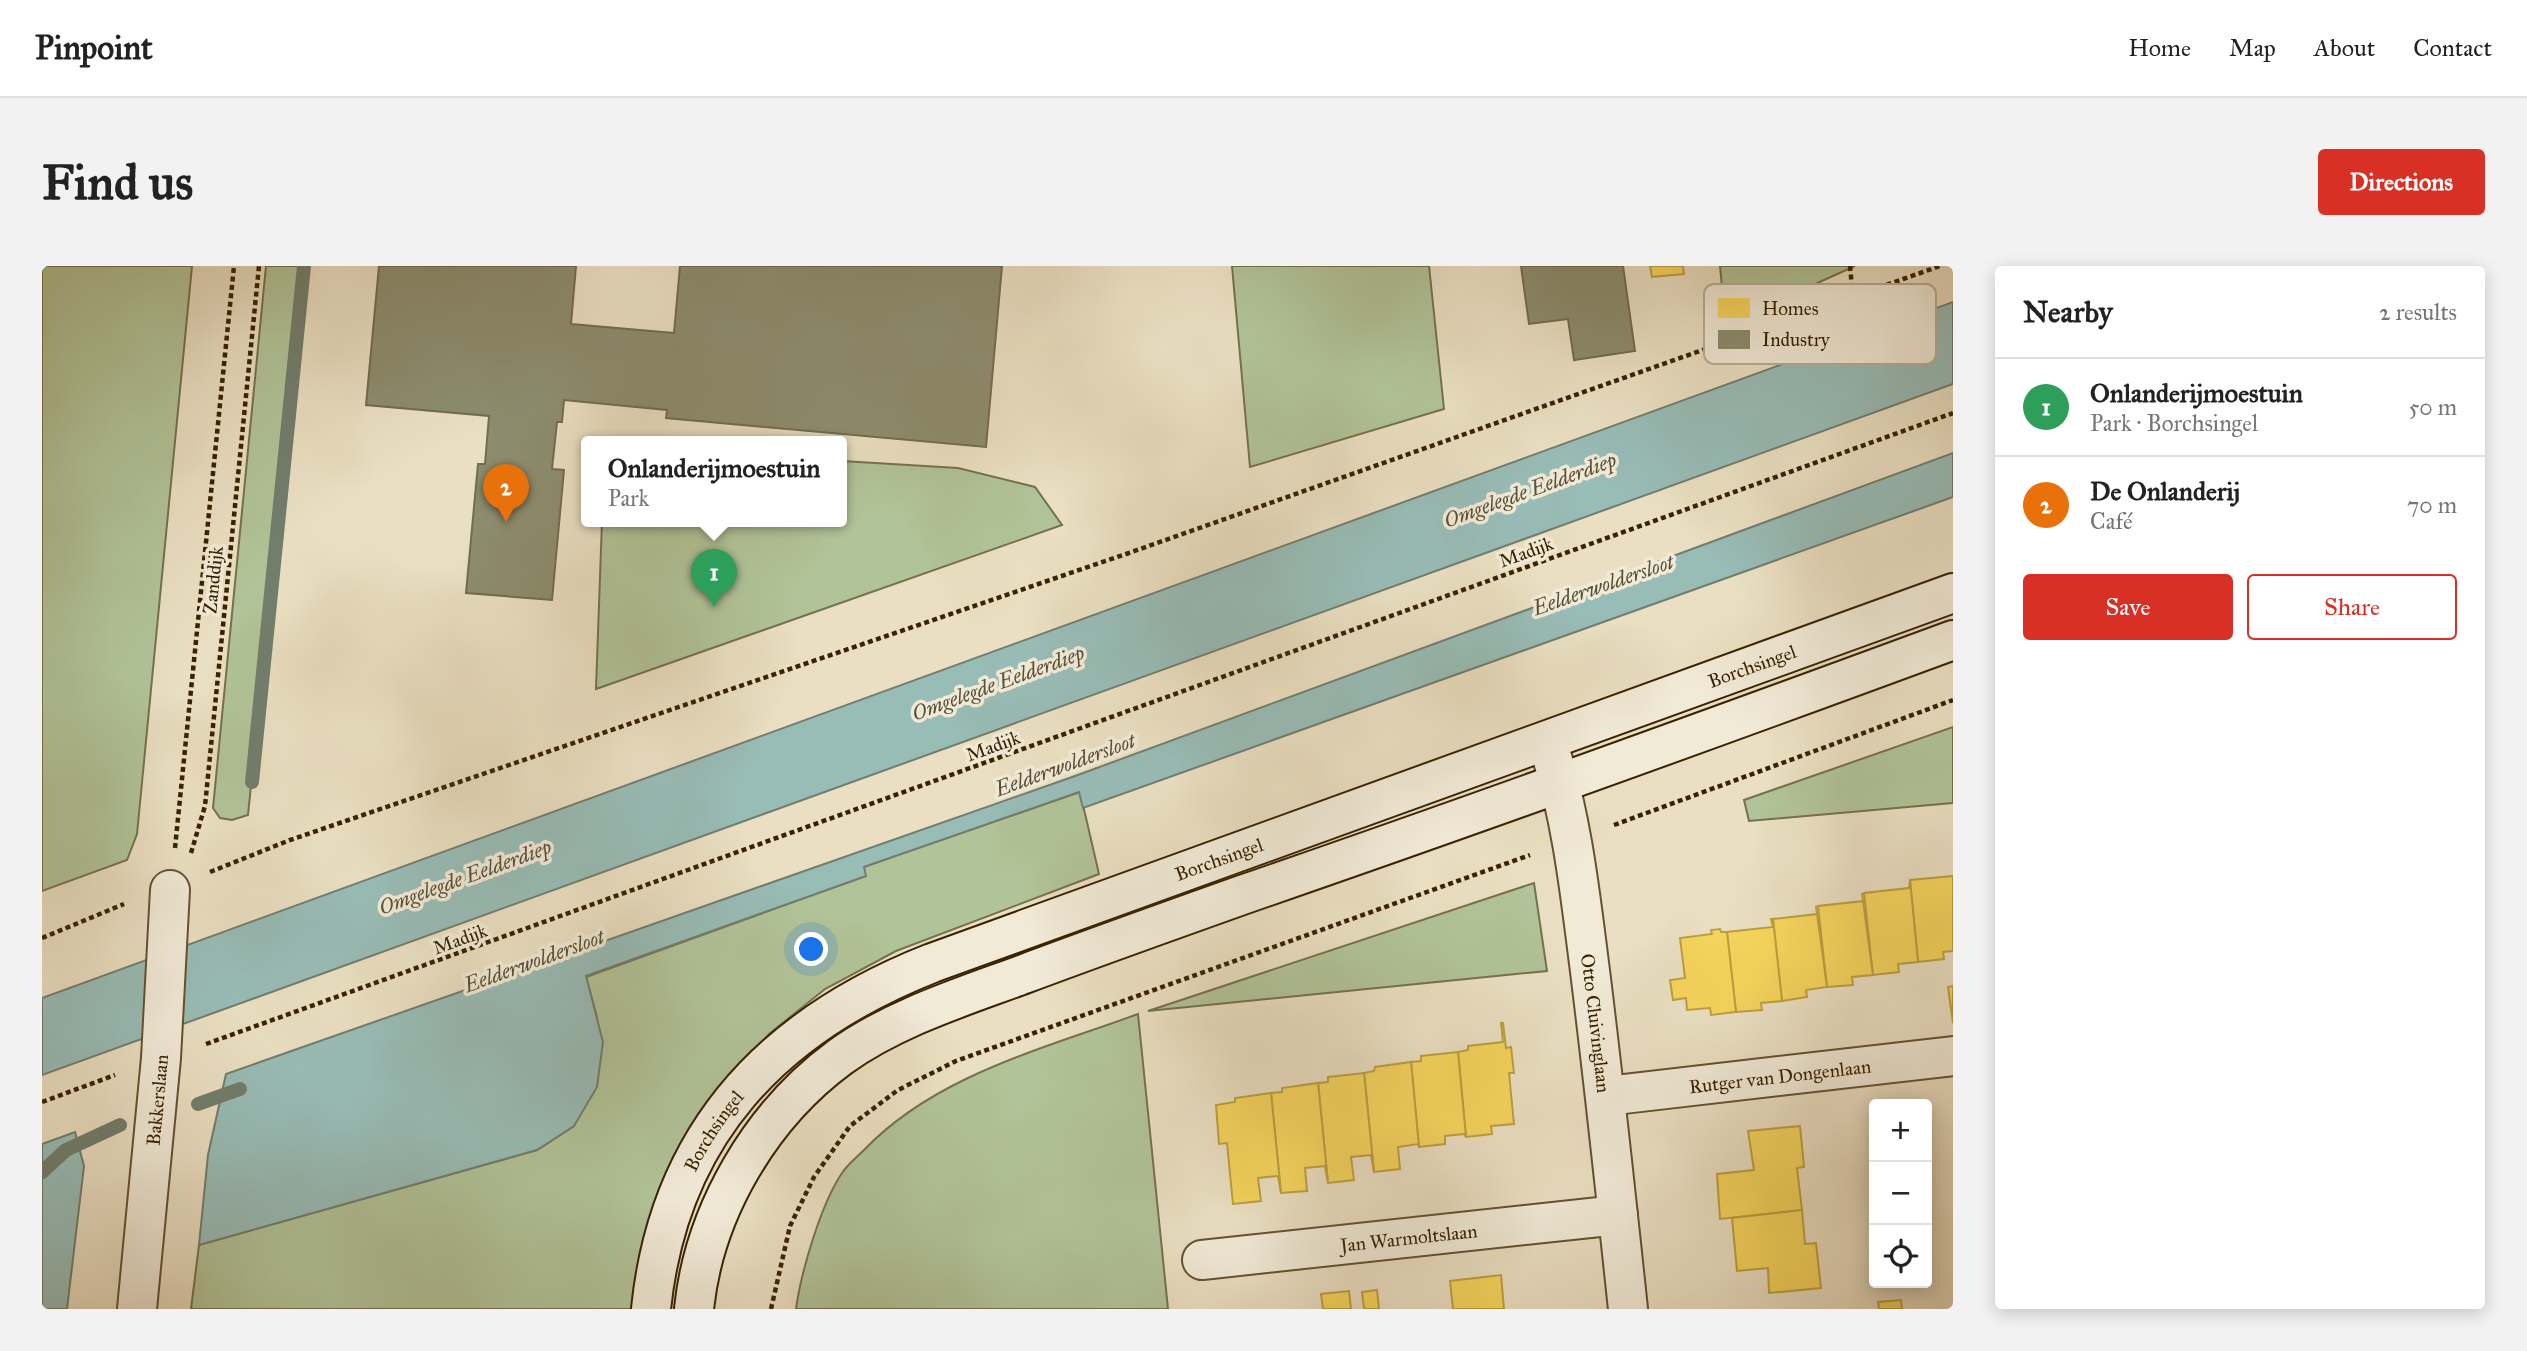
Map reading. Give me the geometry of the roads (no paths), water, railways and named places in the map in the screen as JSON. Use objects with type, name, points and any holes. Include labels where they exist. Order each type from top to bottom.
[{"type":"main road","name":"Borchsingel","points":[[651,1309],[656,1263],[670,1210],[688,1169],[710,1132],[736,1096],[768,1061],[804,1030],[843,1003],[885,981],[932,963],[1953,593]]},
{"type":"main road","name":"Borchsingel","points":[[694,1309],[697,1282],[710,1236],[726,1198],[752,1151],[802,1090],[840,1057],[883,1031],[961,997],[1160,924],[1561,785],[1953,640]]},
{"type":"main road","name":"Otto Cluivinglaan","points":[[1546,741],[1561,785],[1573,840],[1606,1096],[1628,1309]]},
{"type":"main road","name":"Bakkerslaan","points":[[137,1309],[161,1050],[168,939],[184,883]]},
{"type":"main road","name":"Rutger van Dongenlaan","points":[[1606,1096],[1953,1056]]},
{"type":"main road","name":"Jan Warmoltslaan","points":[[1202,1260],[1618,1215]]},
{"type":"water","name":"Omgelegde Eelderdiep","points":[[1953,302],[1953,384],[42,1075],[42,998],[1783,364],[1936,364],[1936,308]]},
{"type":"water","points":[[1953,453],[1953,497],[1083,808],[1079,792],[864,867],[866,876],[586,976],[603,1042],[597,1087],[574,1126],[537,1150],[199,1245],[208,1155],[226,1074],[1075,776]]},
{"type":"water","points":[[75,1132],[84,1166],[67,1309],[42,1309],[42,1144]]},
{"type":"waterway","points":[[252,782],[304,266]]},
{"type":"waterway","name":"Eelderwoldersloot","points":[[198,1104],[240,1089]]},
{"type":"waterway","name":"Eelderwoldersloot","points":[[42,1172],[66,1150],[120,1125]]},
{"type":"place","name":"De Onlanderij","points":[[506,522]]},
{"type":"place","name":"Onlanderijmoestuin","points":[[714,607]]}]
